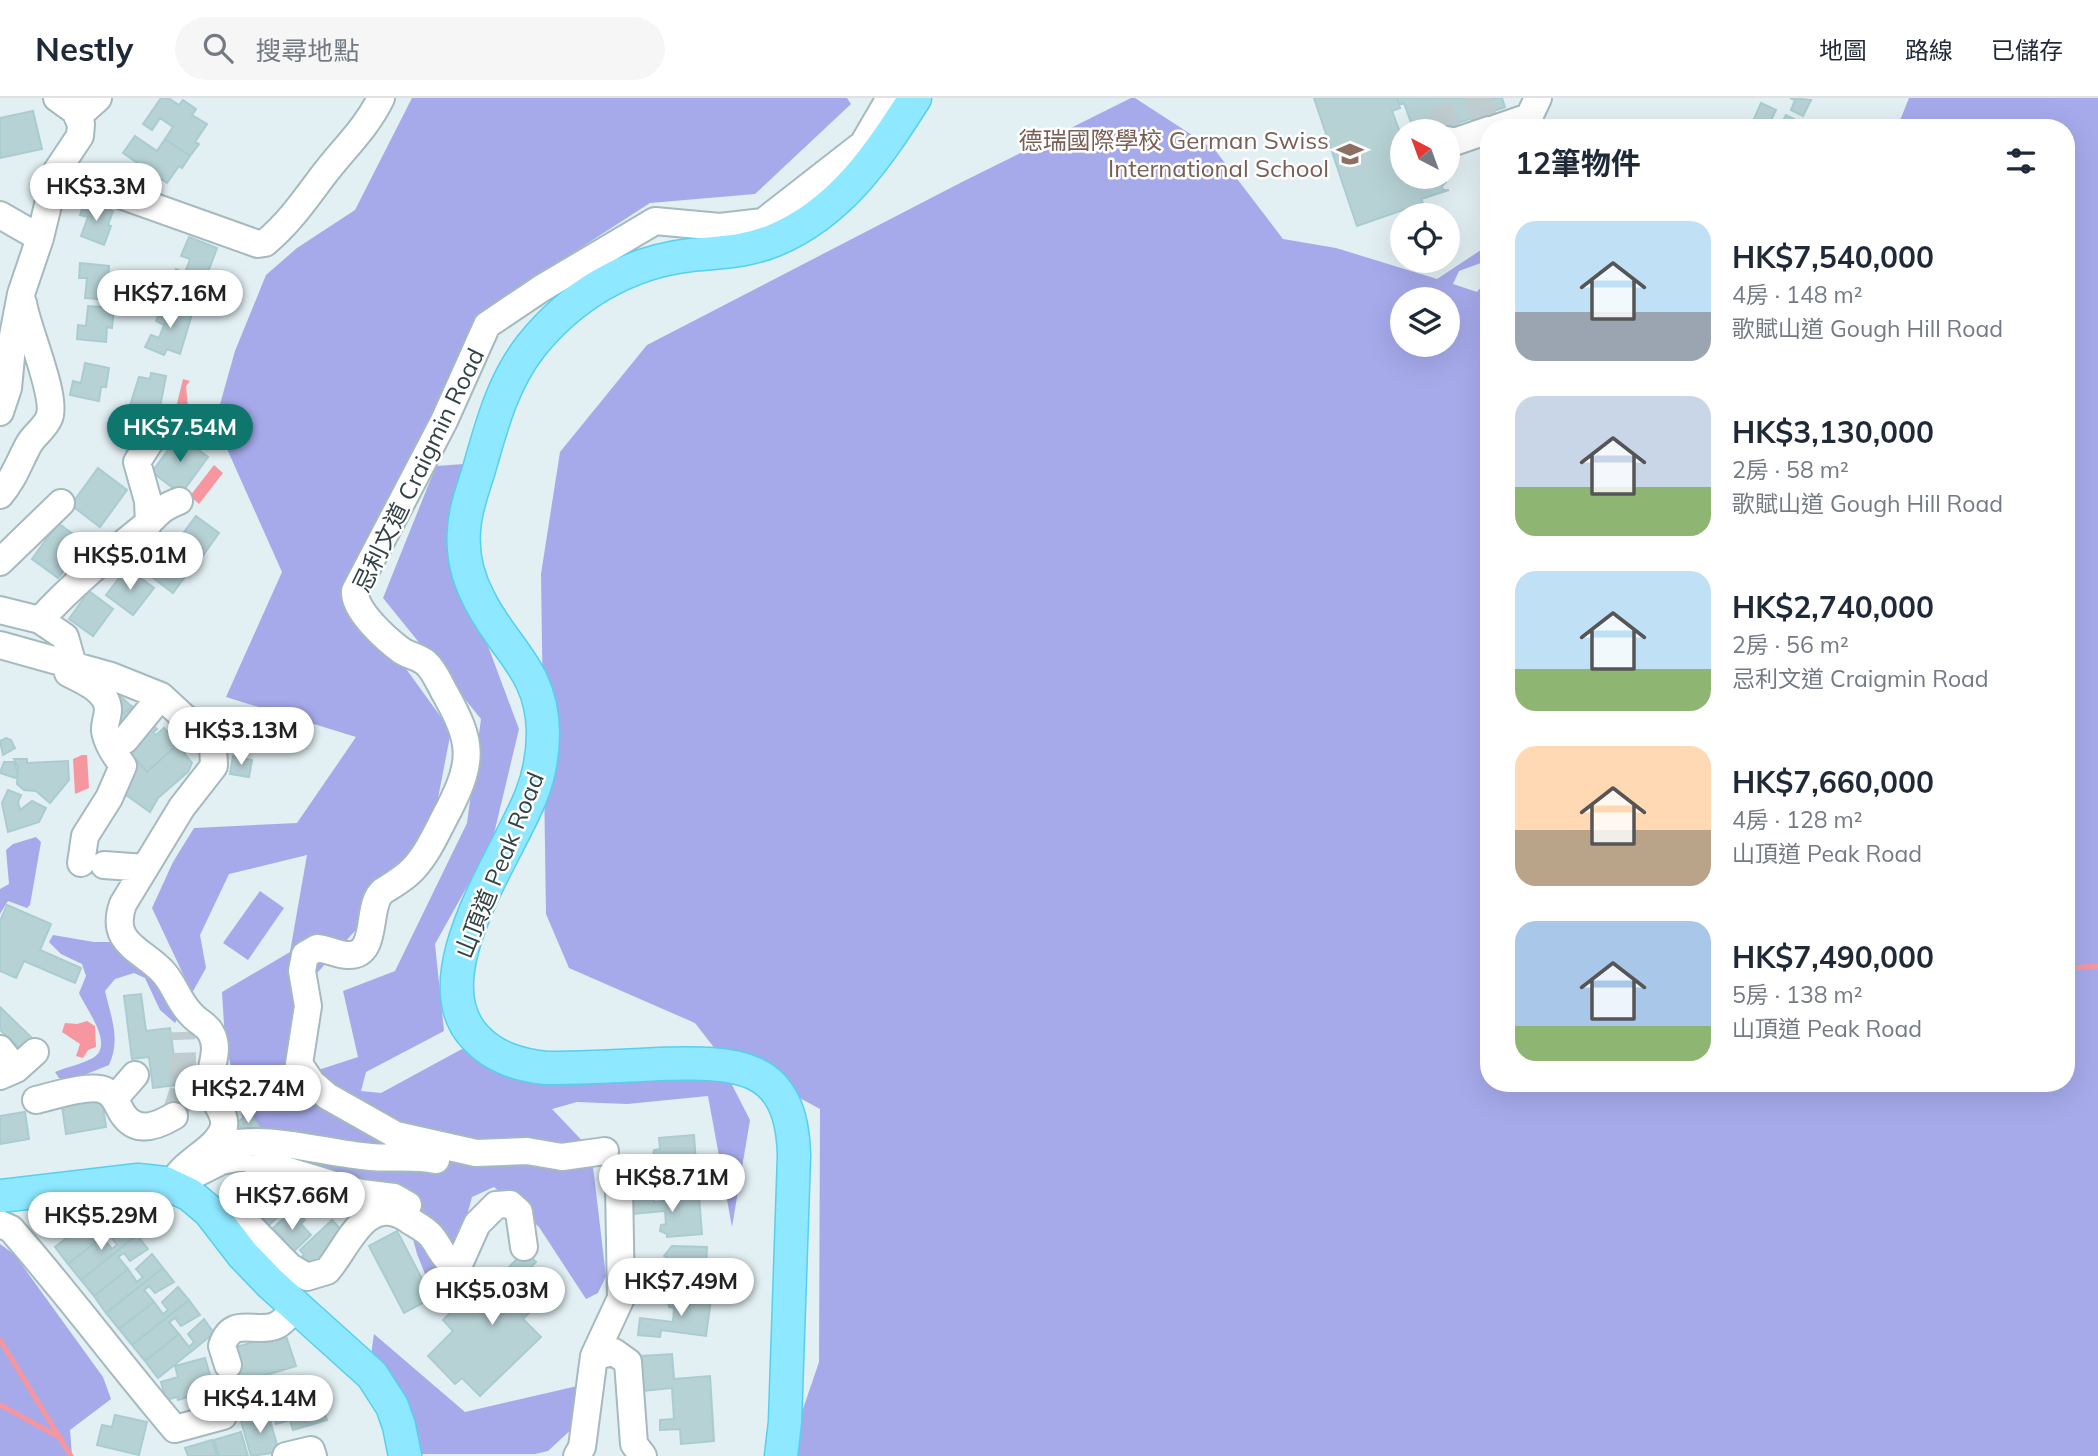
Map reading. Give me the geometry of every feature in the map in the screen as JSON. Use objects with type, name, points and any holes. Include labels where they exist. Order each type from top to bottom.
[{"type":"main road","name":"山頂道 Peak Road","points":[[781,1456],[785,1422],[794,1156],[793,1127],[781,1098],[759,1076],[727,1064],[546,1068],[524,1065],[505,1059],[486,1048],[471,1033],[462,1015],[455,980],[460,951],[532,796],[540,767],[543,729],[540,707],[530,676],[519,656],[490,618],[473,586],[467,565],[464,530],[467,508],[506,386],[530,348],[559,316],[589,292],[629,270],[676,257],[746,250],[777,239],[810,221],[841,196],[869,167],[915,98]]},
{"type":"main road","points":[[0,1196],[138,1180],[172,1185],[190,1195],[209,1210],[243,1255],[295,1306],[352,1355],[379,1385],[396,1415],[405,1456]]},
{"type":"street","points":[[0,412],[8,388],[13,336],[21,295],[40,238],[56,172],[79,136],[78,116],[71,106],[57,98]]},
{"type":"street","points":[[78,116],[98,98]]},
{"type":"street","points":[[56,172],[242,239],[258,244],[268,242],[304,204],[322,176],[357,138],[381,98]]},
{"type":"street","name":"忌利文道 Craigmin Road","points":[[501,1153],[475,1153],[389,1133],[322,1092],[299,1064],[307,1006],[302,971],[305,956],[317,948],[351,956],[361,950],[370,933],[374,901],[408,874],[424,856],[458,791],[466,766],[467,744],[463,727],[430,668],[419,658],[400,650],[362,613],[355,602],[356,586],[444,421],[487,325],[542,288],[655,221],[720,227],[763,222],[863,144],[890,98]]},
{"type":"street","points":[[1525,119],[1529,117],[1538,98]]},
{"type":"street","points":[[1460,141],[1480,137]]},
{"type":"street","points":[[0,215],[40,238]]},
{"type":"street","points":[[0,495],[13,479],[32,440],[48,421],[51,412],[48,387],[26,323],[21,295]]},
{"type":"street","points":[[149,523],[148,501],[137,462],[151,440]]},
{"type":"street","points":[[40,620],[71,586],[149,523],[160,508],[179,501]]},
{"type":"street","points":[[0,562],[61,503]]},
{"type":"street","points":[[0,610],[40,620],[65,637],[73,665]]},
{"type":"street","points":[[0,645],[111,676],[161,696],[213,744],[214,766],[182,807],[123,904],[120,928],[128,943],[165,974],[183,1020],[208,1028],[215,1044],[210,1087],[224,1123],[219,1136],[181,1169],[172,1185]]},
{"type":"street","points":[[43,657],[104,697],[108,713],[104,729],[113,752],[123,766],[109,798],[85,836],[92,864],[145,868]]},
{"type":"street","points":[[125,740],[161,696]]},
{"type":"street","points":[[115,1098],[135,1075]]},
{"type":"street","points":[[36,1100],[94,1087],[106,1090],[115,1098],[126,1119],[140,1127],[158,1126],[174,1116]]},
{"type":"street","points":[[205,1149],[235,1143],[262,1142],[369,1157],[421,1157],[457,1165],[501,1153],[527,1151],[562,1157],[605,1151]]},
{"type":"street","points":[[172,1185],[221,1161],[246,1158],[360,1193],[394,1197],[468,1245]]},
{"type":"street","points":[[576,1456],[582,1447],[594,1356],[621,1298],[619,1185]]},
{"type":"street","points":[[239,1214],[290,1268],[307,1276],[327,1271],[363,1222],[383,1212],[397,1214],[429,1233],[452,1264],[460,1263],[478,1223],[492,1208],[500,1204],[510,1204],[517,1209],[524,1247]]},
{"type":"street","points":[[0,1224],[11,1229],[60,1284],[142,1390],[176,1429],[223,1416]]},
{"type":"street","points":[[228,1365],[222,1346],[227,1335],[241,1326],[253,1335],[279,1325],[295,1306]]},
{"type":"street","points":[[594,1356],[614,1352],[628,1362],[634,1444],[643,1456]]},
{"type":"street","points":[[286,1456],[311,1450],[313,1456]]},
{"type":"shaded area","points":[[412,98],[847,98],[851,104],[755,194],[650,203],[475,316],[357,601],[451,731],[434,819],[354,932],[308,983],[306,1074],[358,1057],[343,991],[395,971],[467,823],[481,719],[383,598],[436,466],[464,464],[457,589],[488,646],[519,729],[492,842],[435,944],[444,1031],[366,1072],[361,1091],[381,1093],[462,1049],[512,1075],[728,1077],[750,1120],[732,1227],[708,1096],[627,1104],[577,1102],[552,1109],[591,1150],[606,1276],[598,1293],[586,1299],[539,1227],[494,1187],[472,1197],[450,1277],[427,1279],[417,1254],[401,1193],[289,1181],[231,1168],[244,1125],[225,1040],[222,992],[290,952],[307,855],[229,874],[200,935],[206,968],[192,993],[152,908],[173,862],[194,828],[297,823],[356,737],[226,697],[282,572],[215,422],[235,351],[266,275],[297,248],[355,210]]},
{"type":"shaded area","points":[[1135,98],[1215,150],[1283,239],[1336,248],[1390,265],[1390,273],[1417,273],[1437,279],[1446,273],[1458,273],[1453,284],[1477,292],[1480,288],[1480,1092],[2075,1092],[2075,119],[1901,119],[1909,98],[2098,98],[2098,1456],[787,1456],[819,1362],[820,1109],[719,1054],[695,1023],[569,968],[546,914],[541,574],[560,452],[647,345],[962,182]]},
{"type":"shaded area","points":[[1480,251],[1480,263],[1460,271],[1460,264]]},
{"type":"shaded area","points":[[183,379],[190,381],[186,386],[190,428],[172,424]]},
{"type":"shaded area","points":[[214,465],[223,473],[199,504],[190,496]]},
{"type":"shaded area","points":[[87,755],[89,788],[75,794],[73,759]]},
{"type":"shaded area","points":[[36,837],[41,842],[30,905],[27,908],[8,901],[0,914],[0,889],[9,884],[6,850],[13,844]]},
{"type":"shaded area","points":[[260,891],[284,908],[248,960],[223,943]]},
{"type":"shaded area","points":[[53,935],[94,942],[118,942],[160,973],[179,1016],[175,1023],[160,1010],[145,978],[134,973],[115,979],[105,991],[115,1037],[109,1065],[74,1079],[59,1078],[55,1072],[93,1058],[101,1045],[97,1027],[79,993],[86,976],[82,964],[61,954],[49,942]]},
{"type":"shaded area","points":[[87,1021],[95,1026],[96,1047],[88,1050],[83,1058],[76,1056],[80,1044],[62,1032],[65,1023]]},
{"type":"shaded area","points":[[0,1244],[14,1254],[103,1377],[111,1399],[70,1430],[72,1456],[0,1456]]},
{"type":"shaded area","points":[[374,1334],[465,1412],[586,1384],[576,1425],[548,1451],[535,1454],[410,1454],[370,1362]]},
{"type":"building","points":[[161,98],[168,98],[179,105],[183,100],[196,109],[192,115],[207,124],[195,142],[199,144],[190,156],[165,139],[173,127],[160,118],[152,130],[143,124]]},
{"type":"building","points":[[1314,98],[1397,98],[1400,108],[1392,111],[1395,119],[1390,119],[1390,189],[1449,190],[1421,199],[1423,203],[1390,203],[1390,214],[1357,226]]},
{"type":"building","points":[[1397,98],[1502,98],[1505,107],[1460,122],[1460,119],[1410,119],[1404,103],[1399,105]]},
{"type":"building","points":[[1790,98],[1811,100],[1803,116],[1791,110],[1795,100]]},
{"type":"building","points":[[1761,103],[1776,110],[1772,119],[1754,119]]},
{"type":"building","points":[[33,111],[42,149],[0,158],[0,118]]},
{"type":"building","points":[[135,136],[157,151],[165,139],[190,156],[167,183],[152,173],[149,178],[135,169],[139,164],[123,153]]},
{"type":"building","points":[[85,201],[113,211],[104,245],[81,236],[88,217],[80,215]]},
{"type":"building","points":[[189,237],[217,248],[208,272],[211,273],[206,288],[193,283],[190,289],[171,282],[176,269],[185,273],[190,259],[181,256]]},
{"type":"building","points":[[80,263],[109,266],[108,280],[112,280],[111,300],[85,298],[87,278],[79,278]]},
{"type":"building","points":[[163,303],[192,314],[180,354],[167,349],[164,355],[145,347],[151,335],[159,338],[164,325],[156,321]]},
{"type":"building","points":[[88,306],[114,308],[112,328],[107,327],[106,342],[77,339],[78,325],[86,326]]},
{"type":"building","points":[[85,363],[109,368],[106,387],[101,387],[99,401],[70,395],[73,381],[81,383]]},
{"type":"building","points":[[151,373],[166,376],[159,412],[144,409],[143,415],[128,412],[139,377],[150,379]]},
{"type":"building","points":[[179,435],[208,457],[181,494],[152,472]]},
{"type":"building","points":[[98,468],[127,490],[100,527],[71,505]]},
{"type":"building","points":[[196,516],[219,533],[199,561],[176,543]]},
{"type":"building","points":[[58,523],[85,543],[58,578],[32,559]]},
{"type":"building","points":[[173,548],[194,564],[173,593],[152,577]]},
{"type":"building","points":[[127,568],[154,588],[133,615],[106,595]]},
{"type":"building","points":[[89,591],[113,609],[93,636],[69,619]]},
{"type":"building","points":[[121,697],[157,729],[153,733],[156,735],[164,728],[192,763],[188,772],[158,798],[150,812],[112,785],[109,727]]},
{"type":"building","points":[[132,706],[157,729],[153,733],[156,735],[164,728],[178,744],[147,772],[109,727]]},
{"type":"building","points":[[6,738],[11,740],[15,748],[3,755],[0,741]]},
{"type":"building","points":[[233,756],[252,760],[249,777],[230,774]]},
{"type":"building","points":[[14,759],[27,759],[27,763],[68,761],[69,780],[50,803],[36,791],[24,790],[17,784],[18,767]]},
{"type":"building","points":[[4,762],[14,762],[18,776],[15,778],[0,773]]},
{"type":"building","points":[[8,790],[21,795],[18,802],[20,810],[32,801],[46,808],[39,822],[8,832],[2,803]]},
{"type":"building","points":[[7,905],[51,924],[40,950],[81,968],[75,983],[24,961],[16,978],[0,971],[0,921]]},
{"type":"building","points":[[141,994],[146,1031],[170,1028],[178,1085],[153,1088],[149,1057],[132,1059],[124,996]]},
{"type":"building","points":[[0,1007],[35,1041],[24,1052],[0,1030]]},
{"type":"building","points":[[102,1100],[106,1127],[66,1134],[62,1106]]},
{"type":"building","points":[[25,1112],[29,1139],[0,1144],[0,1116]]},
{"type":"building","points":[[250,1114],[260,1128],[247,1137],[237,1122]]},
{"type":"building","points":[[694,1135],[697,1179],[673,1181],[674,1188],[630,1192],[629,1174],[662,1172],[661,1159],[653,1156],[654,1150],[660,1149],[659,1138]]},
{"type":"building","points":[[251,1190],[267,1207],[275,1199],[285,1210],[263,1231],[237,1203]]},
{"type":"building","points":[[653,1194],[654,1202],[699,1197],[702,1234],[667,1237],[667,1234],[660,1231],[661,1225],[666,1224],[665,1211],[632,1214],[630,1197]]},
{"type":"building","points":[[112,1203],[123,1217],[104,1228],[98,1221],[93,1225],[102,1237],[68,1264],[55,1247]]},
{"type":"building","points":[[294,1209],[305,1220],[301,1224],[311,1235],[289,1256],[279,1245],[284,1240],[273,1228]]},
{"type":"building","points":[[332,1220],[344,1233],[328,1247],[331,1251],[308,1272],[297,1261],[304,1255],[300,1250]]},
{"type":"building","points":[[126,1222],[137,1235],[81,1280],[68,1264],[102,1237],[112,1249],[117,1245],[111,1237]]},
{"type":"building","points":[[397,1231],[432,1298],[404,1313],[369,1246]]},
{"type":"building","points":[[137,1235],[148,1249],[130,1261],[124,1253],[118,1257],[128,1269],[94,1296],[81,1280]]},
{"type":"building","points":[[672,1246],[707,1247],[705,1284],[660,1282],[660,1290],[637,1289],[638,1272],[671,1273],[671,1260],[664,1256]]},
{"type":"building","points":[[525,1251],[536,1262],[529,1269],[556,1298],[548,1306],[542,1300],[523,1319],[541,1337],[480,1396],[462,1378],[455,1384],[428,1356],[453,1331],[443,1320],[495,1269],[501,1275]]},
{"type":"building","points":[[152,1254],[163,1268],[106,1313],[94,1296],[128,1269],[137,1282],[143,1277],[136,1269]]},
{"type":"building","points":[[163,1268],[174,1282],[155,1293],[149,1286],[144,1290],[154,1302],[119,1329],[106,1313]]},
{"type":"building","points":[[178,1287],[189,1300],[132,1345],[119,1329],[154,1302],[163,1314],[168,1310],[162,1302]]},
{"type":"building","points":[[676,1295],[711,1299],[706,1336],[661,1330],[660,1337],[638,1335],[640,1318],[673,1322],[674,1308],[669,1307],[668,1301],[675,1299]]},
{"type":"building","points":[[189,1300],[200,1315],[181,1326],[175,1318],[169,1322],[179,1334],[145,1361],[132,1345]]},
{"type":"building","points":[[204,1319],[214,1333],[158,1378],[145,1361],[179,1334],[189,1347],[194,1342],[188,1334]]},
{"type":"building","points":[[285,1333],[296,1366],[228,1386],[222,1367],[229,1349]]},
{"type":"building","points":[[672,1354],[674,1379],[710,1376],[714,1441],[681,1444],[680,1429],[660,1430],[660,1420],[674,1419],[672,1388],[643,1391],[641,1356]]},
{"type":"building","points":[[205,1358],[214,1389],[178,1400],[177,1397],[166,1400],[161,1382],[178,1377],[175,1366]]},
{"type":"building","points":[[318,1392],[327,1420],[293,1430],[290,1420],[276,1424],[270,1403],[295,1396],[297,1401]]},
{"type":"building","points":[[268,1413],[279,1452],[251,1456],[241,1421]]},
{"type":"building","points":[[115,1415],[147,1422],[139,1455],[97,1445],[102,1425],[112,1427]]},
{"type":"building","points":[[241,1432],[248,1456],[219,1456],[214,1440]]},
{"type":"building","points":[[212,1440],[217,1456],[188,1456],[185,1448]]},
{"type":"waterway","points":[[2075,967],[2098,966]]},
{"type":"waterway","points":[[0,1340],[71,1456]]},
{"type":"waterway","points":[[0,1405],[61,1438]]},
{"type":"tunnel","points":[[1443,119],[1502,98]]},
{"type":"tunnel","points":[[174,1116],[184,1087],[182,1032]]},
{"type":"place","name":"德瑞國際學校 German Swiss International School","points":[[1350,154]]}]
